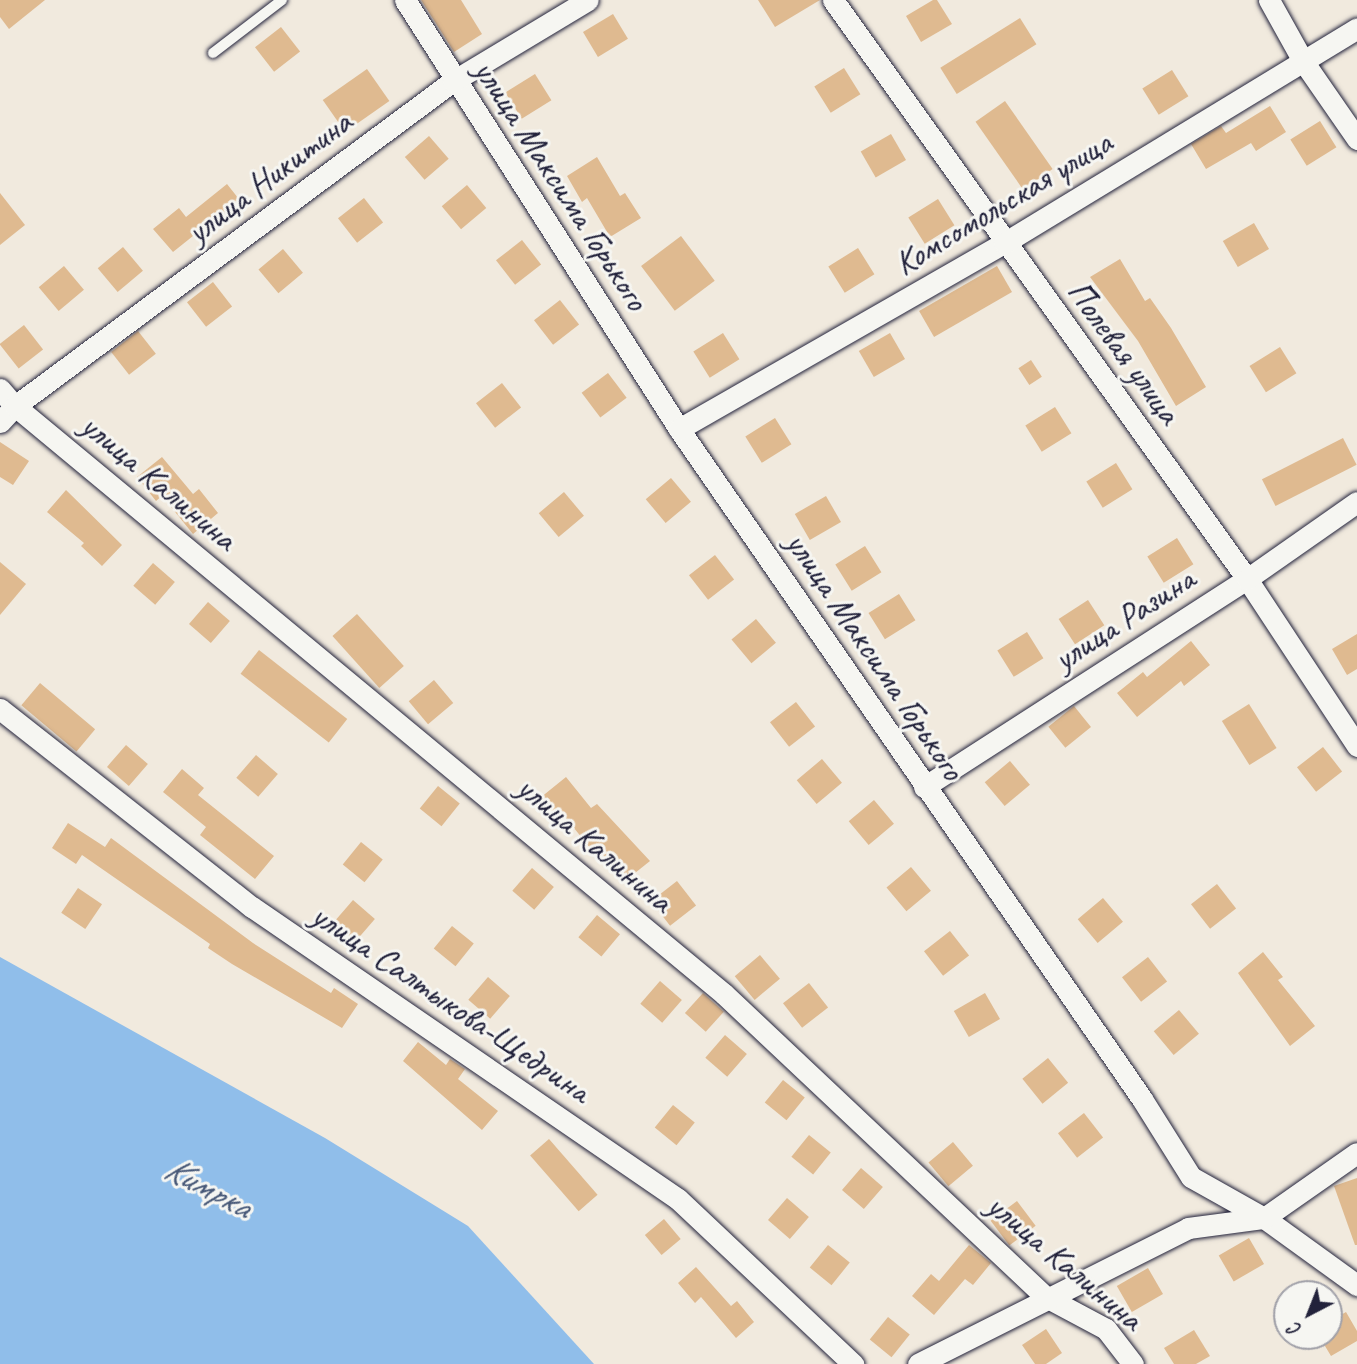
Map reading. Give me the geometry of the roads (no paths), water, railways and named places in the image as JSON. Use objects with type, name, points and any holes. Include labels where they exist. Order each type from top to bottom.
[{"type":"street","name":"улица Максима Горького","points":[[405,0],[453,81],[679,429],[923,787],[1143,1098],[1191,1177],[1264,1218],[1357,1285]]},
{"type":"street","name":"улица Никитина","points":[[7,414],[453,81],[588,0]]},
{"type":"street","name":"Полевая улица","points":[[833,0],[1004,243],[1247,579],[1357,746]]},
{"type":"street","points":[[1269,0],[1303,61],[1357,139]]},
{"type":"street","name":"Комсомольская улица","points":[[679,429],[1004,243],[1357,28]]},
{"type":"street","name":"улица Калинина","points":[[0,389],[7,414],[724,994],[1046,1297],[1106,1329],[1133,1364]]},
{"type":"street","name":"улица Разина","points":[[923,787],[1247,579],[1357,502]]},
{"type":"street","name":"улица Салтыкова-Щедрина","points":[[0,709],[252,907],[678,1199],[853,1364]]},
{"type":"street","points":[[918,1364],[1046,1297],[1188,1228],[1264,1218],[1357,1153]]},
{"type":"lane","points":[[214,53],[282,0]]},
{"type":"water","name":"Кимрка","points":[[0,957],[325,1138],[468,1226],[594,1364],[0,1364]]}]
